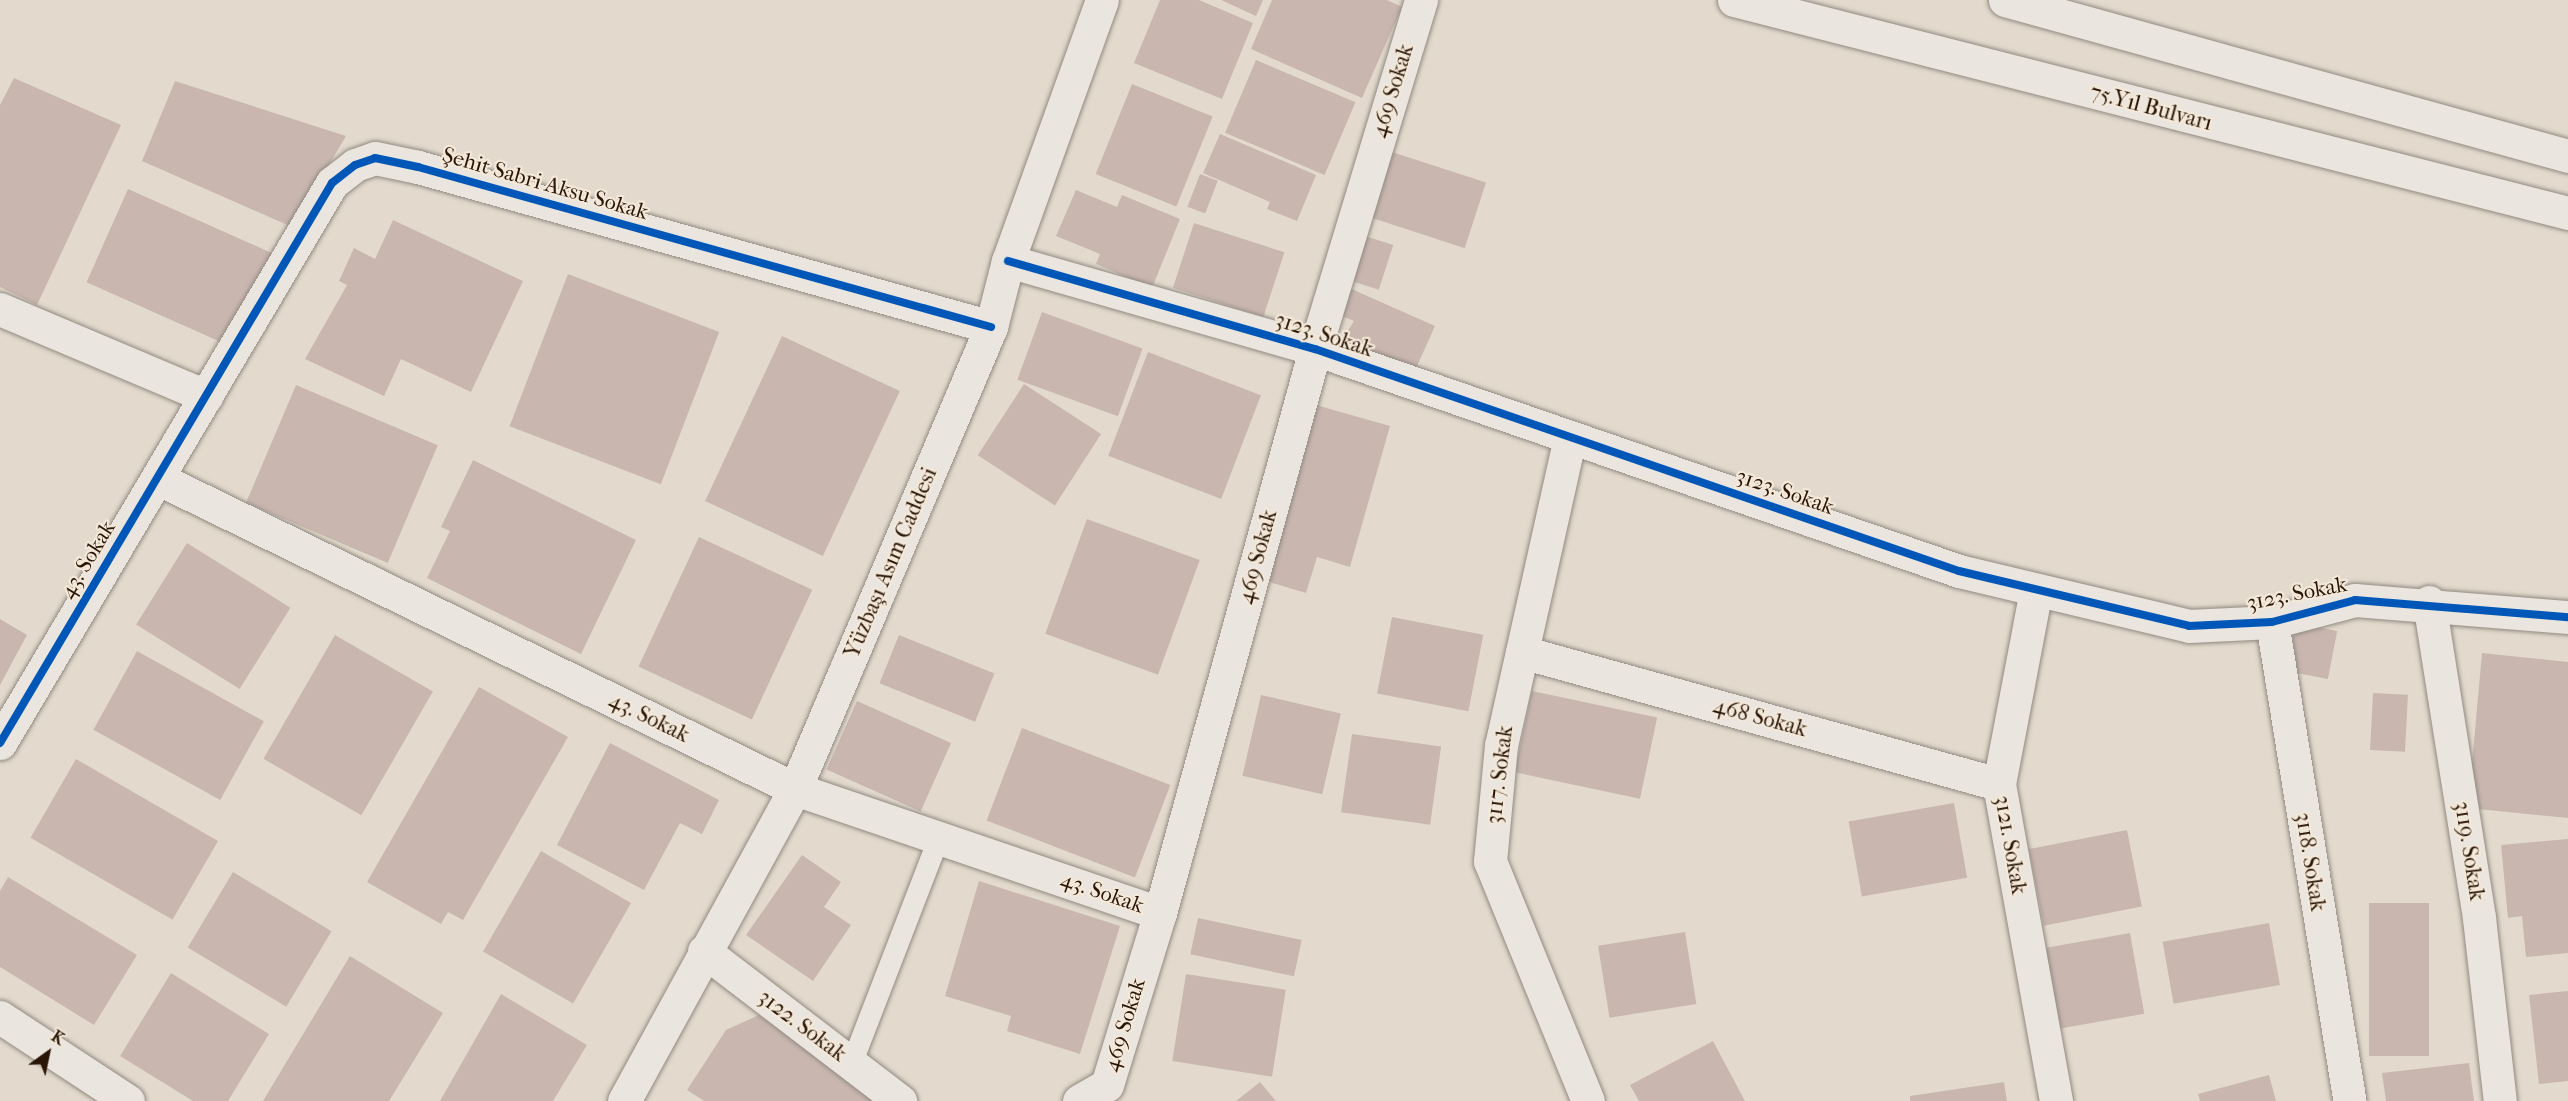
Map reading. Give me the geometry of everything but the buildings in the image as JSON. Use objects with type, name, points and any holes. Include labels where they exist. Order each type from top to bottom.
[{"type":"street","name":"Yüzbaşı Asım Caddesi","points":[[624,1101],[704,951],[795,789],[991,327],[1008,261],[1102,0]]},
{"type":"street","name":"469 Sokak","points":[[1079,1101],[1107,1085],[1160,913],[1315,349],[1421,0]]},
{"type":"street","name":"75.Yıl Bulvarı","points":[[1734,0],[2568,213]]},
{"type":"street","points":[[2005,0],[2568,156]]},
{"type":"street","name":"Şehit Sabri Aksu Sokak","points":[[206,396],[332,183],[375,158],[991,327]]},
{"type":"street","name":"3123. Sokak","points":[[1008,261],[1315,349],[1959,571],[2189,626],[2272,622],[2355,600],[2429,602],[2568,617]]},
{"type":"street","points":[[0,309],[206,396]]},
{"type":"street","name":"43. Sokak","points":[[0,743],[206,396]]},
{"type":"street","name":"3117. Sokak","points":[[1570,437],[1501,745],[1490,861],[1588,1101]]},
{"type":"street","name":"43. Sokak","points":[[157,478],[795,789],[1160,913]]},
{"type":"street","name":"3121. Sokak","points":[[2036,590],[1999,784],[2056,1101]]},
{"type":"street","name":"3119. Sokak","points":[[2429,602],[2479,918],[2500,1101]]},
{"type":"street","name":"3118. Sokak","points":[[2272,622],[2350,1101]]},
{"type":"street","name":"468 Sokak","points":[[1522,652],[1999,784]]},
{"type":"street","name":"3122. Sokak","points":[[704,951],[900,1101]]},
{"type":"street","points":[[4,1028],[128,1101]]},
{"type":"lane","points":[[851,1064],[938,838]]},
{"type":"cycle path","points":[[0,743],[332,183],[355,165],[375,158],[418,167],[991,327]]},
{"type":"cycle path","points":[[1008,261],[1315,349],[1959,571],[2189,626],[2272,622],[2355,600],[2568,617]]}]
